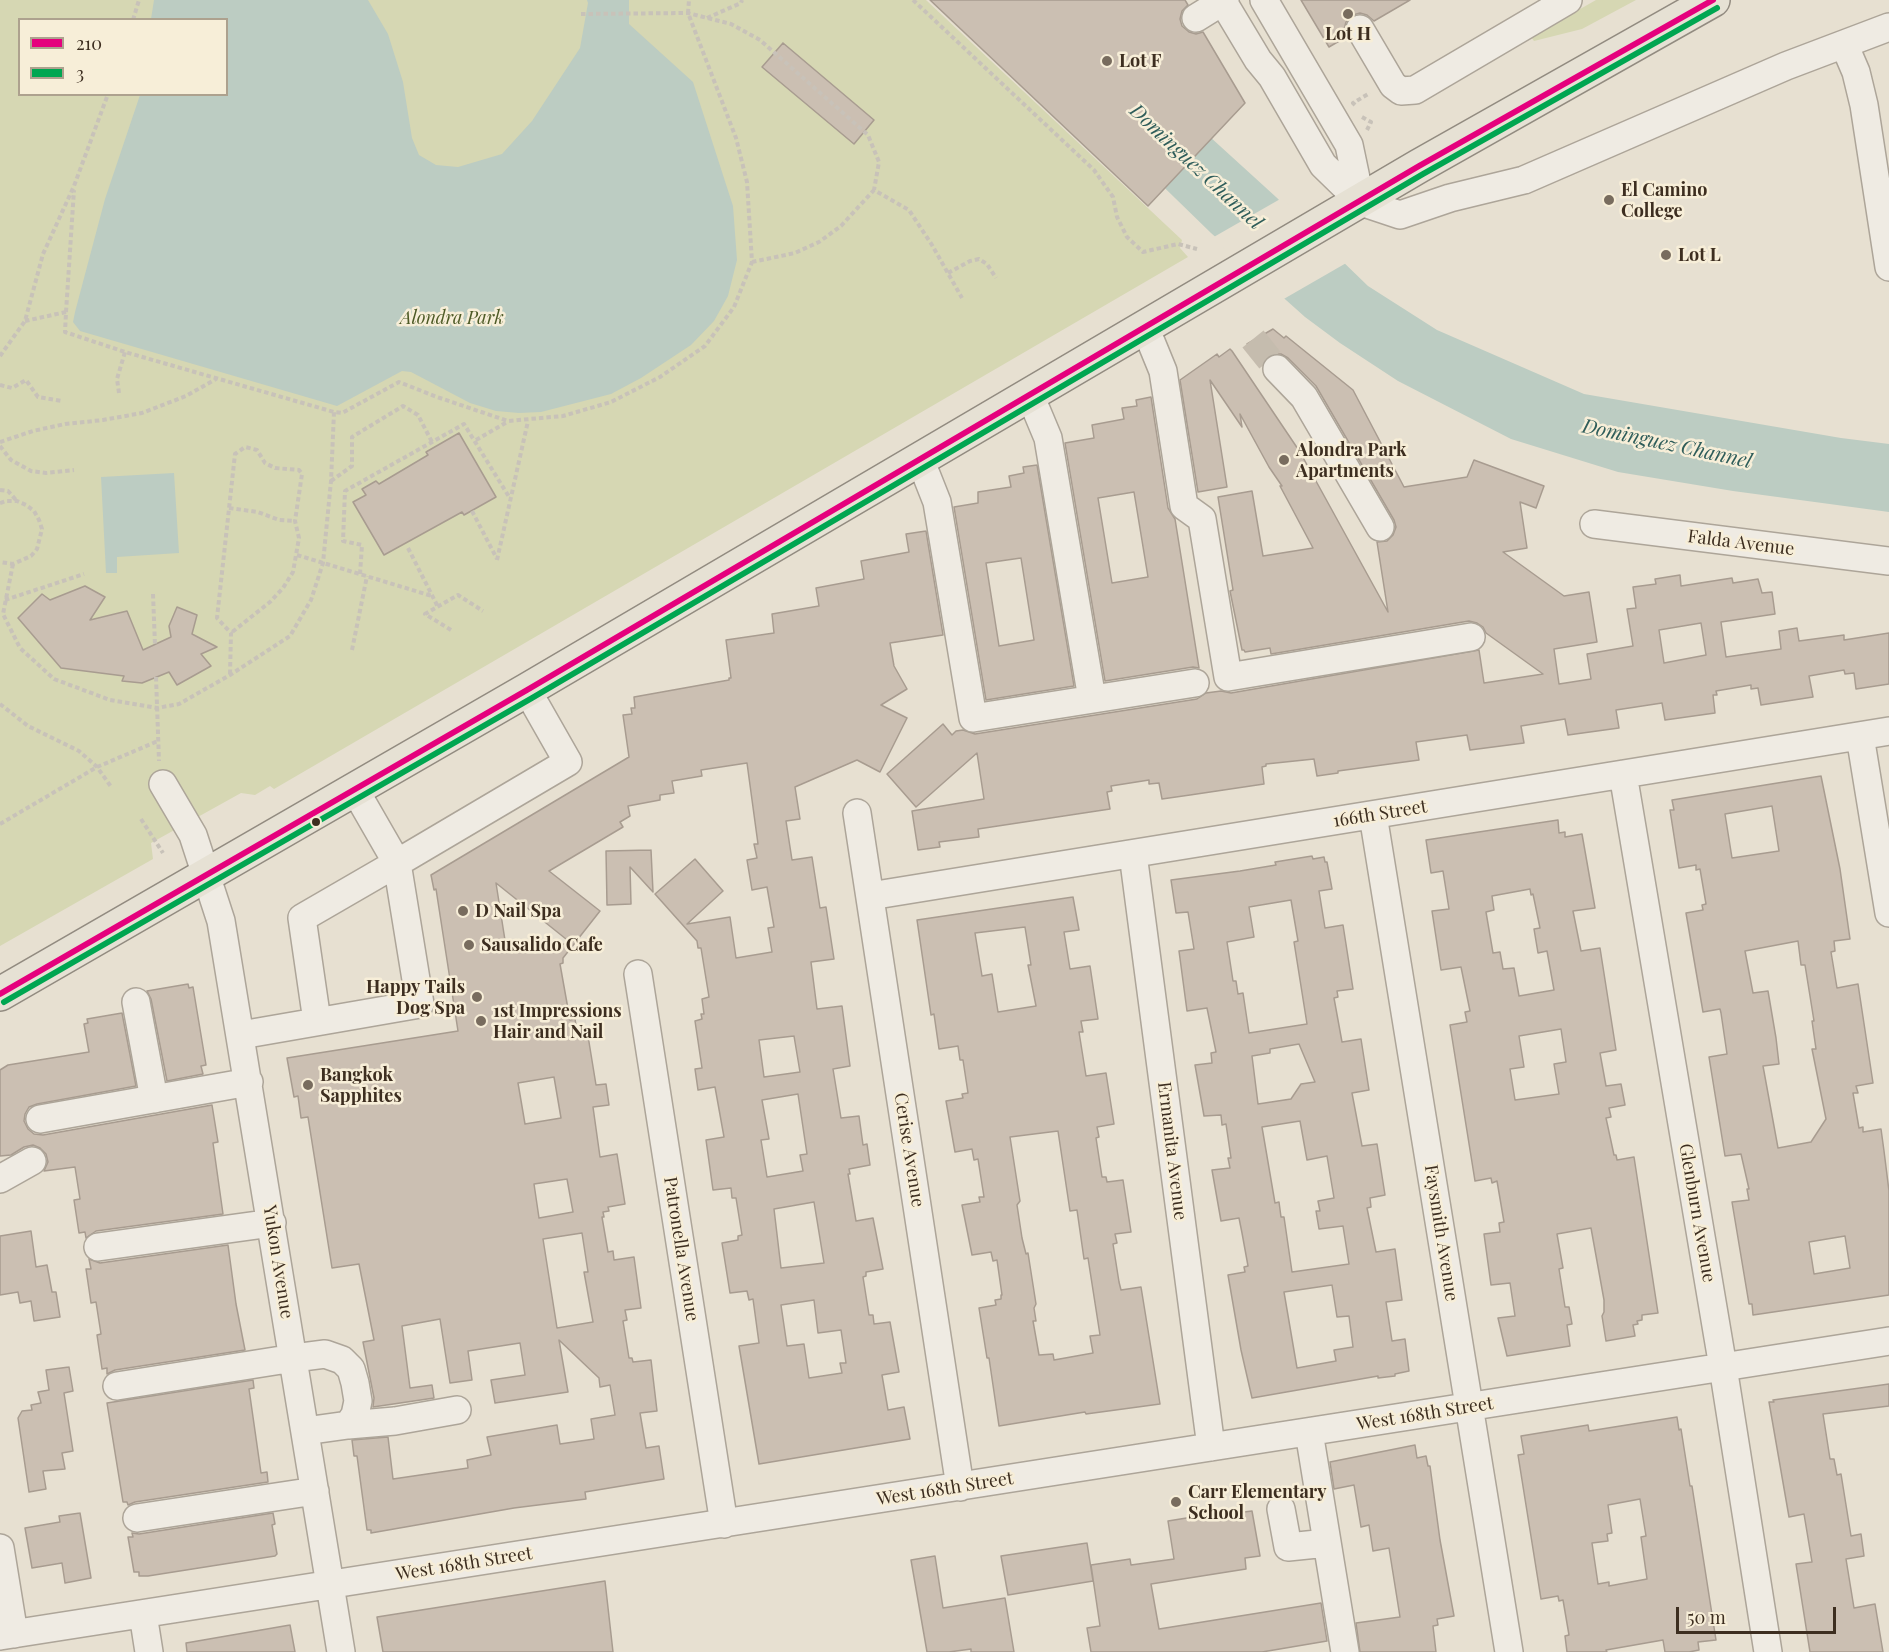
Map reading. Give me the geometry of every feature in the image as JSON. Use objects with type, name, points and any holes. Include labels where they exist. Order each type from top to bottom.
[{"type":"main road","points":[[0,994],[355,790],[1419,166],[1713,0]]},
{"type":"street","points":[[1196,18],[1223,0],[1258,60],[1272,77],[1323,165],[1361,202],[1400,215],[1450,198],[1524,180],[1786,66],[1889,27]]},
{"type":"street","points":[[1264,0],[1349,145],[1361,202]]},
{"type":"street","points":[[1360,29],[1393,85],[1401,91],[1414,90],[1568,0]]},
{"type":"street","points":[[1844,44],[1856,72],[1864,105],[1889,267]]},
{"type":"street","points":[[1145,327],[1163,370],[1184,506],[1202,519],[1228,676],[1471,637]]},
{"type":"street","points":[[1277,369],[1304,398],[1380,527]]},
{"type":"street","points":[[1030,395],[1048,438],[1092,699]]},
{"type":"street","points":[[920,459],[937,502],[974,718],[1195,682]]},
{"type":"street","name":"Falda Avenue","points":[[1594,524],[1889,561]]},
{"type":"street","points":[[317,1021],[302,918],[568,762],[526,690]]},
{"type":"street","name":"166th Street","points":[[870,896],[1889,732]]},
{"type":"street","points":[[1860,736],[1889,913]]},
{"type":"street","name":"Yukon Avenue","points":[[161,774],[193,835],[221,921],[341,1652]]},
{"type":"street","name":"Glenburn Avenue","points":[[1623,774],[1723,1367],[1768,1652]]},
{"type":"street","points":[[241,1035],[420,1004],[397,862],[355,790]]},
{"type":"street","name":"Cerise Avenue","points":[[857,813],[960,1487]]},
{"type":"street","name":"Faysmith Avenue","points":[[1373,815],[1509,1652]]},
{"type":"street","name":"Ermanita Avenue","points":[[1133,854],[1211,1447]]},
{"type":"street","name":"Patronella Avenue","points":[[638,974],[724,1524]]},
{"type":"street","points":[[136,1002],[154,1099]]},
{"type":"street","points":[[40,1119],[249,1083]]},
{"type":"street","points":[[0,1179],[32,1161]]},
{"type":"street","points":[[98,1247],[272,1223]]},
{"type":"street","name":"West 168th Street","points":[[7,1635],[1889,1341]]},
{"type":"street","points":[[117,1386],[325,1354],[342,1360],[351,1369],[358,1401],[355,1415],[348,1425]]},
{"type":"street","points":[[305,1431],[395,1421],[457,1410]]},
{"type":"street","points":[[1309,1432],[1345,1652]]},
{"type":"street","points":[[137,1518],[315,1491]]},
{"type":"street","points":[[1281,1509],[1288,1547],[1326,1543]]},
{"type":"street","points":[[0,1548],[7,1635]]},
{"type":"street","points":[[143,1614],[148,1652]]},
{"type":"path","points":[[134,18],[139,0]]},
{"type":"path","points":[[74,186],[65,332],[125,352],[334,412],[342,413],[399,382],[508,422],[563,416],[611,402],[660,377],[705,346],[734,307],[752,262],[747,182],[736,138],[688,13],[689,0]]},
{"type":"path","points":[[707,18],[741,3],[742,0]]},
{"type":"path","points":[[913,0],[1094,170],[1113,197],[1117,217],[1127,237],[1143,252],[1178,244],[1197,249]]},
{"type":"path","points":[[581,15],[688,13],[731,24],[760,40],[868,135],[879,162],[874,190],[841,226],[819,242],[795,253],[752,262]]},
{"type":"path","points":[[0,356],[25,321],[43,254],[74,186],[107,96]]},
{"type":"path","points":[[874,190],[909,210],[962,298]]},
{"type":"path","points":[[948,273],[970,261],[979,259],[987,264],[996,278]]},
{"type":"path","points":[[25,321],[66,312]]},
{"type":"path","points":[[119,393],[117,380],[125,352]]},
{"type":"path","points":[[74,470],[46,473],[31,471],[11,460],[0,444],[33,430],[142,413],[186,396],[216,379]]},
{"type":"path","points":[[0,385],[12,388],[26,380],[38,397],[62,400]]},
{"type":"path","points":[[331,481],[352,466],[351,437],[403,406],[418,414],[432,442]]},
{"type":"path","points":[[13,564],[1,615],[20,648],[54,679],[110,700],[157,708],[179,704],[230,675],[290,636],[311,600],[323,563],[331,481],[334,412]]},
{"type":"path","points":[[472,511],[497,560],[528,421]]},
{"type":"path","points":[[476,440],[508,422]]},
{"type":"path","points":[[360,574],[362,545],[343,541],[345,491],[464,424],[512,500]]},
{"type":"path","points":[[230,675],[231,633],[217,618],[235,454],[245,447],[257,450],[265,463],[275,468],[299,470],[302,480],[295,521],[298,538],[297,555],[292,572],[283,588],[270,602],[231,633]]},
{"type":"path","points":[[0,490],[8,491],[17,501]]},
{"type":"path","points":[[0,503],[17,501],[26,505],[34,511],[42,530],[37,549],[31,556],[13,564],[0,562]]},
{"type":"path","points":[[229,508],[258,512],[279,520],[295,521]]},
{"type":"path","points":[[408,548],[438,607]]},
{"type":"path","points":[[297,555],[432,596]]},
{"type":"path","points":[[4,600],[84,574]]},
{"type":"path","points":[[352,650],[367,576]]},
{"type":"path","points":[[153,594],[155,645]]},
{"type":"path","points":[[451,630],[426,614],[458,595],[483,611]]},
{"type":"path","points":[[156,678],[161,774]]},
{"type":"path","points":[[0,704],[28,726],[79,752],[98,767],[112,788]]},
{"type":"path","points":[[0,824],[98,767],[158,741]]},
{"type":"path","points":[[141,819],[163,853]]},
{"type":"green space","name":"Alondra Park","points":[[0,0],[926,0],[1182,240],[1180,248],[1188,257],[274,789],[270,786],[255,795],[241,793],[151,843],[153,859],[0,946]]},
{"type":"green space","points":[[1596,0],[1636,0],[1582,29],[1534,41],[1531,37]]},
{"type":"water","points":[[154,0],[368,0],[388,34],[403,82],[412,138],[419,155],[436,165],[458,167],[502,154],[532,121],[580,48],[587,0],[629,0],[629,24],[693,82],[733,206],[737,260],[728,296],[714,321],[691,345],[641,378],[611,394],[541,412],[496,411],[470,403],[411,372],[402,371],[337,406],[80,331],[73,322],[75,312],[105,199],[140,96],[228,96],[228,18],[151,18]]},
{"type":"water","name":"Dominguez Channel","points":[[1198,126],[1368,286],[1437,330],[1584,394],[1841,438],[1889,444],[1889,512],[1733,491],[1618,472],[1511,439],[1398,381],[1305,317],[1211,233],[1139,163]]},
{"type":"water","points":[[174,473],[179,553],[117,557],[117,573],[106,573],[101,477]]},
{"type":"pier","points":[[1282,198],[1348,262],[1282,300],[1212,238]]},
{"type":"building","name":"Lot F","points":[[930,0],[1185,0],[1188,5],[1182,11],[1180,19],[1182,26],[1196,34],[1203,32],[1245,103],[1148,206]]},
{"type":"building","name":"Lot H","points":[[1301,0],[1410,0],[1374,21],[1360,13],[1353,15],[1346,22],[1344,30],[1346,37],[1329,47]]},
{"type":"building","points":[[783,43],[874,120],[854,144],[762,67]]},
{"type":"building","points":[[1273,329],[1284,338],[1286,336],[1353,390],[1404,487],[1467,477],[1474,460],[1544,486],[1536,508],[1520,502],[1527,548],[1503,552],[1564,596],[1589,592],[1597,642],[1554,649],[1559,684],[1591,679],[1587,654],[1633,646],[1627,609],[1636,608],[1633,587],[1656,584],[1655,579],[1680,575],[1681,586],[1732,578],[1733,583],[1758,579],[1762,593],[1772,592],[1775,614],[1721,622],[1726,657],[1781,649],[1779,631],[1797,628],[1799,641],[1844,635],[1844,640],[1889,633],[1889,684],[1856,689],[1854,673],[1845,674],[1844,670],[1809,676],[1813,697],[1761,705],[1758,688],[1751,689],[1751,685],[1716,691],[1717,695],[1713,695],[1715,713],[1665,720],[1662,703],[1616,710],[1619,728],[1568,735],[1565,719],[1521,726],[1524,743],[1470,750],[1467,735],[1416,742],[1419,760],[1338,771],[1338,773],[1317,776],[1314,759],[1266,764],[1262,767],[1264,784],[1162,799],[1159,783],[1149,784],[1149,780],[1111,786],[1112,791],[1107,792],[1110,809],[978,829],[979,837],[939,842],[940,847],[918,850],[912,811],[984,799],[977,753],[916,807],[887,774],[943,724],[952,735],[956,731],[963,730],[975,734],[1197,699],[1206,693],[1221,691],[1231,693],[1479,650],[1484,683],[1543,674],[1486,633],[1483,627],[1469,621],[1271,654],[1270,648],[1245,652],[1242,650],[1230,591],[1233,590],[1218,497],[1252,491],[1263,556],[1313,548],[1280,486],[1282,486],[1240,414],[1242,427],[1210,380],[1227,487],[1198,492],[1180,380],[1217,354],[1219,357],[1230,349],[1232,351],[1300,452],[1388,612],[1377,542],[1387,541],[1393,535],[1396,527],[1316,386],[1288,358],[1281,354],[1274,354],[1265,359],[1247,344]],"holes":[[[1701,623],[1706,655],[1664,663],[1659,630]]]},
{"type":"building","points":[[1151,397],[1168,508],[1175,519],[1199,668],[1193,667],[1105,681],[1065,443],[1094,438],[1092,425],[1124,419],[1122,408],[1137,406],[1136,400]],"holes":[[[1134,492],[1148,577],[1112,583],[1098,498]]]},
{"type":"building","points":[[459,433],[496,497],[464,515],[462,512],[384,555],[353,502],[366,495],[362,489],[376,481],[379,484],[428,455],[426,452]]},
{"type":"building","points":[[1037,465],[1074,686],[986,700],[954,507],[978,503],[978,492],[1011,487],[1009,476],[1024,473],[1023,467]],"holes":[[[1021,558],[1034,640],[999,646],[986,563]]]},
{"type":"building","points":[[926,531],[943,635],[890,643],[894,666],[907,689],[881,705],[907,718],[880,772],[857,760],[795,787],[800,819],[786,821],[792,860],[812,857],[820,908],[826,907],[834,959],[811,962],[817,1009],[842,1006],[850,1066],[833,1069],[841,1118],[859,1116],[863,1145],[867,1144],[870,1165],[849,1169],[850,1174],[848,1174],[856,1221],[873,1218],[883,1269],[866,1272],[866,1276],[863,1277],[869,1315],[873,1315],[874,1324],[890,1322],[899,1372],[882,1375],[888,1410],[904,1407],[910,1439],[759,1464],[739,1346],[759,1343],[753,1299],[749,1300],[747,1291],[730,1293],[722,1243],[738,1240],[738,1236],[742,1235],[736,1198],[732,1198],[731,1188],[713,1190],[706,1140],[724,1137],[715,1087],[698,1090],[695,1069],[702,1068],[695,1021],[702,1019],[701,1014],[704,1014],[702,999],[709,997],[701,948],[698,948],[697,941],[655,894],[695,859],[723,891],[687,924],[730,917],[736,958],[772,952],[768,928],[774,927],[767,887],[752,890],[747,860],[757,858],[754,844],[758,844],[747,763],[701,770],[702,776],[672,781],[674,793],[660,795],[660,800],[628,806],[630,816],[620,822],[623,827],[549,871],[600,911],[560,964],[570,1020],[575,1019],[578,1037],[588,1036],[596,1085],[606,1084],[609,1105],[593,1107],[600,1157],[617,1154],[625,1204],[608,1207],[609,1211],[603,1212],[604,1217],[602,1217],[608,1252],[613,1251],[614,1260],[634,1257],[641,1308],[625,1310],[627,1320],[623,1321],[629,1358],[632,1358],[633,1362],[651,1360],[657,1411],[640,1413],[646,1448],[659,1446],[664,1479],[585,1492],[586,1499],[514,1508],[371,1533],[371,1530],[367,1530],[357,1456],[354,1456],[352,1440],[388,1437],[393,1479],[468,1468],[467,1460],[491,1455],[487,1437],[557,1425],[560,1444],[594,1439],[591,1419],[615,1415],[610,1385],[600,1387],[599,1378],[559,1340],[568,1392],[495,1403],[491,1380],[525,1375],[520,1343],[468,1351],[472,1380],[450,1383],[440,1319],[402,1326],[410,1388],[432,1385],[434,1398],[373,1407],[374,1398],[363,1342],[374,1340],[359,1264],[332,1268],[308,1117],[301,1118],[298,1096],[294,1097],[287,1058],[458,1031],[436,889],[434,890],[431,875],[629,757],[623,715],[632,714],[631,708],[635,708],[634,697],[729,680],[731,678],[726,640],[774,633],[772,614],[819,606],[816,588],[864,579],[861,561],[909,552],[906,534]],"holes":[[[496,883],[571,943],[507,953]],[[794,1036],[800,1072],[764,1077],[759,1040]],[[554,1077],[561,1118],[525,1124],[518,1083]],[[798,1094],[807,1154],[800,1155],[803,1171],[767,1177],[761,1140],[769,1139],[762,1100]],[[567,1179],[573,1212],[539,1218],[534,1184]],[[814,1202],[824,1263],[781,1268],[774,1209]],[[582,1233],[588,1272],[584,1272],[593,1322],[557,1328],[543,1239]],[[814,1300],[818,1333],[841,1330],[846,1363],[840,1363],[842,1373],[809,1378],[804,1344],[787,1346],[781,1305]]]},
{"type":"building","points":[[85,586],[105,597],[90,620],[127,611],[143,650],[171,637],[169,626],[177,607],[197,615],[192,634],[217,647],[201,654],[211,666],[177,685],[169,672],[142,683],[122,681],[124,676],[61,668],[18,618],[42,594],[50,600]]},
{"type":"building","points":[[1821,776],[1840,869],[1850,939],[1834,941],[1835,951],[1831,952],[1837,988],[1858,984],[1873,1083],[1856,1086],[1858,1093],[1853,1093],[1859,1128],[1863,1127],[1863,1132],[1881,1129],[1884,1151],[1889,1191],[1889,1295],[1753,1315],[1752,1304],[1749,1304],[1732,1202],[1749,1200],[1747,1189],[1749,1189],[1741,1154],[1725,1156],[1709,1057],[1727,1054],[1721,1013],[1720,1009],[1703,1012],[1686,913],[1703,910],[1702,905],[1706,904],[1700,869],[1696,870],[1696,865],[1679,868],[1670,810],[1674,810],[1672,800]],"holes":[[[1772,806],[1779,851],[1732,858],[1725,814]],[[1798,941],[1801,965],[1805,965],[1814,1021],[1812,1021],[1816,1049],[1812,1049],[1826,1119],[1811,1142],[1778,1148],[1763,1066],[1779,1064],[1776,1038],[1768,991],[1753,993],[1745,951]],[[1845,1236],[1850,1268],[1814,1274],[1809,1242]]]},
{"type":"building","points":[[1558,820],[1559,833],[1565,832],[1565,837],[1582,834],[1595,908],[1573,911],[1581,951],[1600,948],[1616,1050],[1600,1053],[1606,1086],[1621,1084],[1625,1105],[1609,1108],[1611,1117],[1606,1118],[1617,1160],[1634,1157],[1658,1313],[1642,1315],[1642,1320],[1633,1325],[1635,1336],[1606,1341],[1602,1316],[1604,1300],[1591,1228],[1557,1234],[1563,1268],[1559,1269],[1565,1307],[1569,1307],[1572,1324],[1567,1325],[1570,1346],[1507,1356],[1498,1318],[1515,1316],[1510,1283],[1491,1285],[1484,1234],[1500,1232],[1499,1223],[1504,1222],[1497,1181],[1492,1183],[1491,1178],[1475,1181],[1450,1025],[1467,1022],[1465,1012],[1470,1011],[1461,967],[1441,970],[1432,911],[1449,909],[1443,871],[1431,873],[1426,840]],"holes":[[[1530,889],[1540,928],[1534,929],[1538,953],[1547,951],[1554,990],[1519,996],[1514,968],[1503,969],[1500,952],[1493,953],[1486,912],[1494,910],[1492,896]],[[1561,1029],[1566,1062],[1554,1064],[1559,1094],[1515,1100],[1510,1069],[1524,1067],[1519,1036]]]},
{"type":"building","points":[[651,850],[653,892],[630,867],[631,904],[607,905],[606,851]]},
{"type":"building","points":[[1312,856],[1313,859],[1324,857],[1327,862],[1332,889],[1319,891],[1325,928],[1343,925],[1353,989],[1337,991],[1338,997],[1334,998],[1342,1042],[1361,1039],[1369,1090],[1352,1093],[1362,1146],[1377,1144],[1385,1195],[1370,1198],[1371,1207],[1367,1208],[1376,1252],[1395,1249],[1402,1300],[1386,1302],[1392,1341],[1405,1339],[1409,1371],[1395,1374],[1395,1376],[1378,1378],[1378,1376],[1252,1398],[1228,1275],[1245,1272],[1244,1267],[1248,1266],[1239,1218],[1221,1221],[1212,1170],[1230,1168],[1228,1158],[1231,1158],[1226,1124],[1222,1125],[1221,1115],[1204,1116],[1195,1065],[1212,1063],[1211,1053],[1216,1052],[1207,1008],[1187,1011],[1179,951],[1194,949],[1188,912],[1176,913],[1171,880],[1276,865],[1275,862]],"holes":[[[1291,900],[1298,941],[1294,942],[1307,1024],[1249,1033],[1243,993],[1238,994],[1236,981],[1233,981],[1227,942],[1254,937],[1249,907]],[[1299,1044],[1315,1082],[1301,1084],[1291,1099],[1258,1104],[1252,1056],[1270,1053],[1270,1049]],[[1300,1121],[1307,1160],[1327,1156],[1334,1198],[1318,1201],[1320,1211],[1316,1211],[1319,1229],[1343,1226],[1349,1264],[1292,1272],[1284,1217],[1281,1217],[1279,1202],[1275,1203],[1262,1127]],[[1332,1285],[1337,1317],[1349,1316],[1353,1347],[1334,1350],[1336,1361],[1297,1368],[1284,1292]]]},
{"type":"building","points":[[1073,897],[1079,930],[1064,932],[1070,969],[1090,966],[1098,1019],[1081,1021],[1083,1032],[1079,1032],[1086,1076],[1106,1073],[1114,1124],[1097,1127],[1099,1137],[1096,1138],[1102,1177],[1106,1177],[1107,1182],[1123,1180],[1131,1232],[1115,1234],[1117,1243],[1113,1244],[1119,1282],[1121,1290],[1141,1287],[1160,1404],[1086,1414],[1085,1412],[999,1426],[979,1308],[996,1305],[995,1300],[1001,1299],[997,1260],[993,1261],[991,1252],[972,1255],[962,1205],[980,1202],[979,1197],[984,1197],[978,1159],[974,1160],[972,1149],[955,1152],[946,1101],[963,1098],[962,1094],[968,1093],[963,1060],[960,1060],[958,1046],[939,1049],[934,1014],[931,1015],[917,920]],"holes":[[[1025,927],[1031,965],[1028,965],[1036,1006],[998,1012],[992,974],[982,976],[975,933]],[[1058,1131],[1070,1211],[1077,1210],[1084,1259],[1088,1258],[1100,1335],[1090,1336],[1093,1353],[1054,1360],[1053,1354],[1039,1355],[1033,1321],[1036,1321],[1034,1308],[1036,1304],[1028,1253],[1026,1254],[1022,1238],[1017,1205],[1020,1201],[1010,1137]]]},
{"type":"building","points":[[188,984],[189,988],[193,987],[206,1065],[201,1066],[203,1074],[167,1081],[151,999],[147,991]]},
{"type":"building","points":[[122,1013],[136,1086],[29,1107],[24,1121],[28,1129],[34,1134],[43,1135],[212,1105],[218,1142],[213,1143],[223,1214],[96,1231],[86,1238],[85,1232],[79,1233],[74,1200],[80,1199],[75,1167],[44,1171],[48,1162],[46,1154],[33,1145],[24,1147],[11,1155],[0,1156],[0,1070],[8,1065],[89,1052],[84,1024],[88,1023],[87,1019]]},
{"type":"building","points":[[31,1231],[36,1267],[47,1265],[52,1292],[56,1292],[60,1317],[34,1321],[31,1301],[20,1303],[18,1292],[0,1295],[0,1236]]},
{"type":"building","points":[[228,1245],[245,1350],[115,1370],[107,1374],[107,1368],[102,1369],[97,1335],[101,1334],[96,1302],[91,1303],[86,1269],[91,1269],[89,1259],[100,1263]]},
{"type":"building","points":[[69,1367],[73,1391],[64,1393],[73,1451],[62,1453],[65,1469],[43,1471],[46,1489],[29,1492],[18,1418],[22,1411],[32,1410],[31,1405],[41,1403],[38,1392],[49,1390],[46,1370]]},
{"type":"building","points":[[253,1380],[254,1388],[249,1389],[261,1473],[267,1472],[268,1482],[135,1502],[128,1505],[127,1502],[123,1502],[107,1403]]},
{"type":"building","points":[[1889,1384],[1889,1406],[1823,1414],[1830,1459],[1834,1459],[1837,1475],[1841,1474],[1851,1536],[1861,1534],[1864,1556],[1846,1559],[1854,1608],[1875,1604],[1883,1652],[1810,1652],[1796,1564],[1812,1562],[1804,1514],[1789,1517],[1769,1402]]},
{"type":"building","points":[[1677,1417],[1690,1486],[1692,1486],[1716,1640],[1698,1642],[1699,1650],[1665,1652],[1663,1640],[1606,1650],[1607,1652],[1567,1652],[1565,1636],[1569,1635],[1563,1600],[1559,1601],[1558,1596],[1541,1599],[1518,1455],[1524,1454],[1521,1436],[1588,1425],[1589,1431]],"holes":[[[1640,1499],[1646,1536],[1641,1537],[1647,1579],[1609,1586],[1609,1582],[1598,1584],[1592,1543],[1608,1541],[1607,1534],[1612,1533],[1608,1505]]]},
{"type":"building","points":[[1415,1445],[1417,1458],[1426,1456],[1428,1466],[1430,1466],[1440,1540],[1454,1616],[1437,1619],[1438,1625],[1433,1626],[1436,1652],[1360,1652],[1356,1623],[1400,1617],[1389,1548],[1373,1551],[1369,1525],[1361,1527],[1354,1485],[1334,1489],[1330,1462]]},
{"type":"building","points":[[1236,1510],[1236,1513],[1252,1511],[1260,1556],[1245,1558],[1246,1569],[1151,1584],[1159,1629],[1321,1603],[1327,1641],[1262,1652],[1091,1652],[1087,1628],[1100,1626],[1091,1565],[1130,1559],[1131,1565],[1174,1559],[1168,1521]]},
{"type":"building","points":[[80,1513],[91,1578],[65,1583],[62,1563],[32,1568],[25,1528],[60,1522],[59,1516]]},
{"type":"building","points":[[273,1513],[275,1524],[272,1525],[277,1554],[275,1556],[148,1576],[139,1576],[139,1572],[134,1572],[128,1537],[133,1537],[132,1533],[139,1534]]},
{"type":"building","points":[[1087,1543],[1093,1581],[1008,1595],[1001,1556]]},
{"type":"building","points":[[935,1556],[943,1608],[1005,1598],[1014,1652],[971,1652],[971,1649],[927,1652],[911,1560]]},
{"type":"building","points":[[605,1581],[613,1652],[383,1652],[377,1617]]},
{"type":"building","points":[[290,1625],[295,1652],[187,1652],[186,1643]]},
{"type":"tunnel","points":[[1253,339],[1277,369]]},
{"type":"transit line","name":"210","points":[[0,994],[527,690],[1419,166],[1713,0]]},
{"type":"transit line","name":"3","points":[[4,1002],[532,698],[1423,174],[1717,8]]},
{"type":"place","name":"Lot H","points":[[1348,14]]},
{"type":"place","name":"Lot F","points":[[1107,61]]},
{"type":"place","name":"El Camino College","points":[[1609,200]]},
{"type":"place","name":"Lot L","points":[[1666,255]]},
{"type":"place","name":"Alondra Park Apartments","points":[[1284,460]]},
{"type":"place","name":"D Nail Spa","points":[[463,911]]},
{"type":"place","name":"Sausalido Cafe","points":[[469,945]]},
{"type":"place","name":"Happy Tails Dog Spa","points":[[477,997]]},
{"type":"place","name":"1st Impressions Hair and Nail","points":[[481,1021]]},
{"type":"place","name":"Bangkok Sapphites","points":[[308,1085]]},
{"type":"place","name":"Carr Elementary School","points":[[1176,1502]]}]
